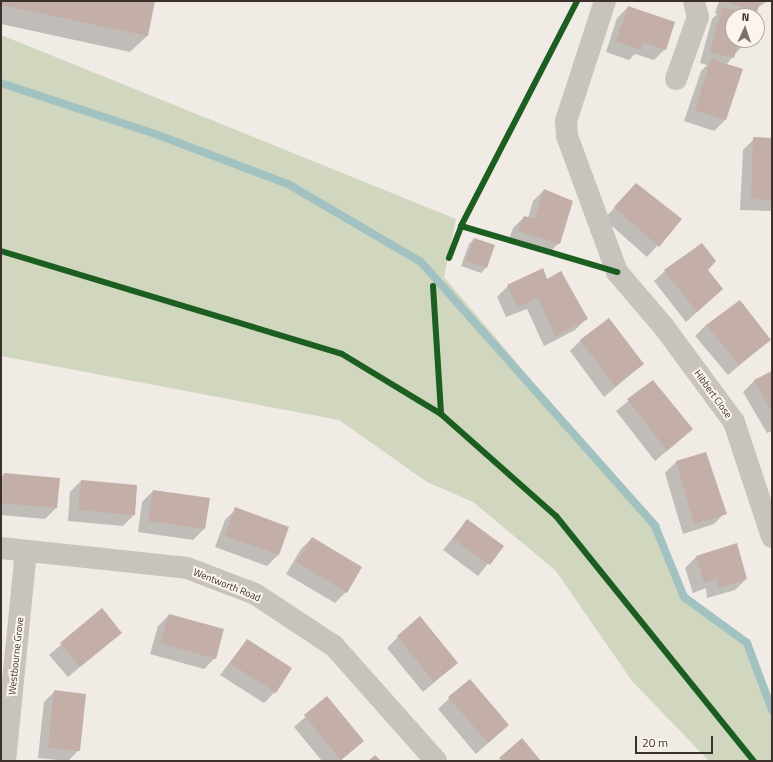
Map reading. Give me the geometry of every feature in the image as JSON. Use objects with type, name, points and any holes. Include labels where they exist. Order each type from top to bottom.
[{"type":"street","name":"Hibbert Close","points":[[605,1],[566,121],[567,136],[617,272],[664,327],[734,422],[772,537]]},
{"type":"street","points":[[676,79],[698,18],[694,1]]},
{"type":"street","name":"Wentworth Road","points":[[1,548],[187,568],[255,594],[334,646],[436,761]]},
{"type":"street","name":"Westbourne Grove","points":[[5,761],[26,551]]},
{"type":"green space","points":[[1,35],[456,219],[444,277],[656,527],[683,595],[747,643],[772,710],[772,761],[709,761],[632,681],[556,571],[473,502],[427,482],[339,420],[1,356]]},
{"type":"building","points":[[1,1],[155,1],[148,36],[1,5]]},
{"type":"building","points":[[724,1],[760,1],[758,8],[745,8]]},
{"type":"building","points":[[628,6],[675,22],[666,50],[643,42],[641,50],[616,41]]},
{"type":"building","points":[[722,7],[726,8],[725,48],[737,48],[734,58],[710,52]]},
{"type":"building","points":[[711,59],[743,69],[726,120],[695,110]]},
{"type":"building","points":[[753,137],[772,138],[772,200],[751,199]]},
{"type":"building","points":[[636,183],[682,219],[659,247],[614,207]]},
{"type":"building","points":[[544,189],[573,201],[560,244],[518,231],[524,216],[535,219]]},
{"type":"building","points":[[474,238],[495,245],[487,268],[466,261]]},
{"type":"building","points":[[702,243],[716,261],[708,270],[723,289],[697,312],[664,270]]},
{"type":"building","points":[[543,268],[547,279],[561,271],[588,319],[555,336],[538,298],[518,307],[507,285]]},
{"type":"building","points":[[740,300],[771,340],[739,365],[706,325]]},
{"type":"building","points":[[609,318],[644,364],[615,386],[580,340]]},
{"type":"building","points":[[772,371],[772,412],[754,380]]},
{"type":"building","points":[[653,380],[693,429],[667,451],[627,399]]},
{"type":"building","points":[[706,452],[727,514],[694,524],[676,461]]},
{"type":"building","points":[[4,473],[60,478],[57,508],[1,503]]},
{"type":"building","points":[[81,480],[137,485],[135,515],[78,510]]},
{"type":"building","points":[[153,490],[210,498],[205,529],[148,521]]},
{"type":"building","points":[[235,507],[289,527],[279,555],[225,536]]},
{"type":"building","points":[[467,519],[504,546],[490,565],[453,539]]},
{"type":"building","points":[[312,537],[362,567],[347,593],[297,562]]},
{"type":"building","points":[[737,543],[747,579],[718,588],[717,578],[704,583],[696,556]]},
{"type":"building","points":[[102,608],[122,633],[80,667],[60,643]]},
{"type":"building","points":[[169,614],[224,629],[216,659],[160,643]]},
{"type":"building","points":[[420,616],[458,663],[434,682],[397,636]]},
{"type":"building","points":[[247,639],[292,668],[276,693],[230,663]]},
{"type":"building","points":[[470,679],[509,725],[488,743],[448,697]]},
{"type":"building","points":[[54,690],[86,694],[80,751],[48,748]]},
{"type":"building","points":[[327,696],[364,741],[341,760],[304,715]]},
{"type":"building","points":[[522,738],[541,761],[502,761],[499,758]]},
{"type":"building","points":[[375,755],[381,761],[368,761]]},
{"type":"waterway","points":[[1,83],[158,135],[288,184],[421,262],[655,526],[684,597],[747,643],[772,710]]},
{"type":"cycle path","points":[[449,258],[461,226],[577,1]]},
{"type":"cycle path","points":[[461,226],[617,272]]},
{"type":"cycle path","points":[[1,251],[342,354],[441,414],[556,516],[754,761]]},
{"type":"cycle path","points":[[433,286],[441,414]]}]
